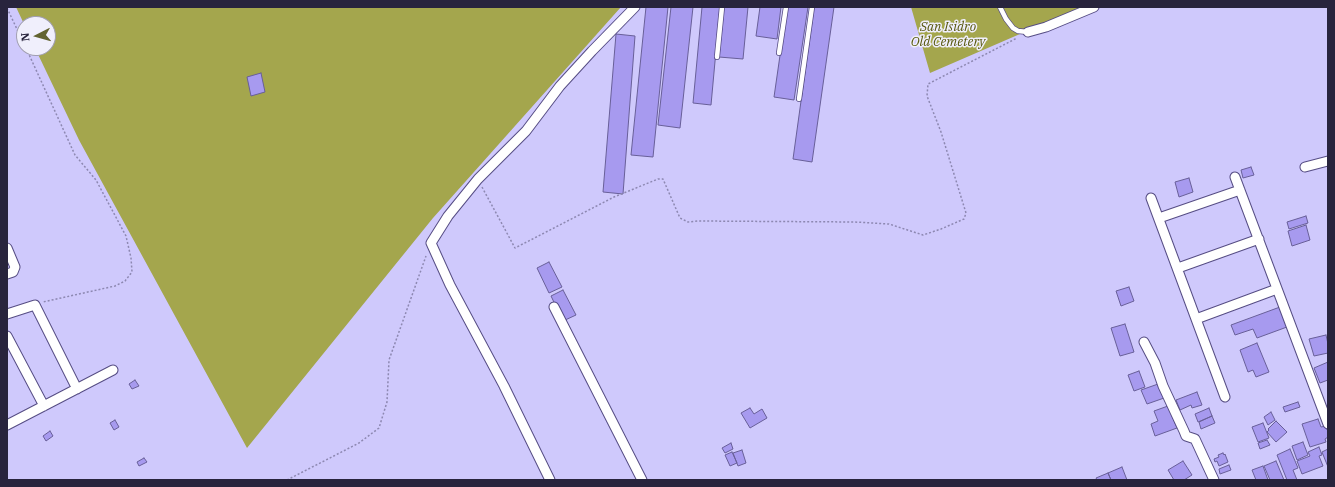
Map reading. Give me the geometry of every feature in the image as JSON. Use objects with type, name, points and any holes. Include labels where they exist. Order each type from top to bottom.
[{"type":"street","points":[[550,480],[504,386],[450,285],[431,243],[448,216],[478,179],[526,132],[560,86],[635,7]]},
{"type":"street","points":[[1028,32],[1046,27],[1094,7]]},
{"type":"street","points":[[1305,167],[1327,163]]},
{"type":"street","points":[[1235,177],[1328,424]]},
{"type":"street","points":[[1159,218],[1240,190]]},
{"type":"street","points":[[1151,198],[1225,397]]},
{"type":"street","points":[[1178,268],[1259,240]]},
{"type":"street","points":[[7,248],[15,267],[13,272],[7,274]]},
{"type":"street","points":[[1196,319],[1277,289]]},
{"type":"street","points":[[7,314],[35,305],[77,389]]},
{"type":"street","points":[[554,307],[642,480]]},
{"type":"street","points":[[7,336],[44,406]]},
{"type":"street","points":[[1144,342],[1186,436],[1195,439],[1214,480]]},
{"type":"street","points":[[8,423],[113,370]]},
{"type":"lane","points":[[717,58],[722,7]]},
{"type":"lane","points":[[779,53],[786,7]]},
{"type":"lane","points":[[799,99],[812,7]]},
{"type":"lane","points":[[1000,7],[1006,19],[1013,28],[1018,31],[1028,32]]},
{"type":"path","points":[[7,8],[16,27]]},
{"type":"path","points":[[478,179],[515,248],[614,197],[658,179],[663,179],[680,218],[688,222],[855,222],[889,224],[923,235],[941,229],[964,218],[966,213],[941,132],[927,96],[928,84],[1028,32]]},
{"type":"path","points":[[30,56],[75,154],[96,180],[126,236],[131,258],[132,272],[125,280],[115,286],[35,305]]},
{"type":"path","points":[[286,480],[359,444],[379,428],[387,402],[389,360],[431,243]]},
{"type":"green space","points":[[16,7],[621,7],[433,218],[247,448],[79,140],[39,56],[56,56],[56,16],[20,16]]},
{"type":"green space","name":"San Isidro Old Cemetery","points":[[911,7],[1080,7],[1080,8],[930,73]]},
{"type":"building","points":[[646,7],[668,7],[653,157],[631,155]]},
{"type":"building","points":[[671,7],[693,7],[680,128],[658,125]]},
{"type":"building","points":[[702,7],[720,7],[711,105],[693,103]]},
{"type":"building","points":[[724,7],[748,7],[743,59],[719,57]]},
{"type":"building","points":[[760,7],[781,7],[777,39],[756,36]]},
{"type":"building","points":[[787,7],[808,7],[794,100],[774,97]]},
{"type":"building","points":[[814,7],[834,7],[812,162],[793,159]]},
{"type":"building","points":[[616,34],[635,36],[623,194],[603,192]]},
{"type":"building","points":[[261,73],[265,92],[251,96],[247,77]]},
{"type":"building","points":[[1251,167],[1254,175],[1243,178],[1241,170]]},
{"type":"building","points":[[1189,178],[1193,192],[1179,197],[1175,182]]},
{"type":"building","points":[[1306,216],[1308,223],[1289,229],[1287,222]]},
{"type":"building","points":[[1306,225],[1310,240],[1292,246],[1288,231]]},
{"type":"building","points":[[549,262],[562,287],[549,293],[537,268]]},
{"type":"building","points":[[1129,287],[1134,301],[1121,306],[1116,291]]},
{"type":"building","points":[[563,290],[576,315],[563,321],[551,296]]},
{"type":"building","points":[[1280,307],[1287,327],[1257,338],[1253,329],[1235,335],[1231,325]]},
{"type":"building","points":[[1125,324],[1134,352],[1120,356],[1111,328]]},
{"type":"building","points":[[1326,335],[1328,353],[1314,356],[1309,339]]},
{"type":"building","points":[[1257,343],[1269,372],[1256,377],[1253,370],[1248,372],[1240,350]]},
{"type":"building","points":[[1328,362],[1328,380],[1320,383],[1314,368]]},
{"type":"building","points":[[1139,371],[1145,387],[1134,391],[1128,375]]},
{"type":"building","points":[[135,380],[139,386],[132,389],[129,384]]},
{"type":"building","points":[[1161,383],[1167,397],[1147,404],[1141,390]]},
{"type":"building","points":[[1197,392],[1202,405],[1192,408],[1191,405],[1180,410],[1176,400]]},
{"type":"building","points":[[1298,402],[1300,407],[1285,412],[1283,407]]},
{"type":"building","points":[[1168,406],[1177,428],[1155,436],[1151,424],[1158,421],[1154,411]]},
{"type":"building","points":[[750,408],[754,414],[762,409],[767,418],[750,428],[741,413]]},
{"type":"building","points":[[1209,408],[1212,416],[1198,422],[1195,414]]},
{"type":"building","points":[[1271,412],[1275,420],[1268,425],[1264,417]]},
{"type":"building","points":[[1212,416],[1215,423],[1201,429],[1199,422]]},
{"type":"building","points":[[1318,419],[1321,427],[1326,426],[1328,437],[1325,439],[1326,442],[1310,447],[1302,424]]},
{"type":"building","points":[[115,420],[119,427],[114,430],[110,423]]},
{"type":"building","points":[[1276,421],[1287,432],[1276,442],[1267,432]]},
{"type":"building","points":[[1263,423],[1269,438],[1258,442],[1252,427]]},
{"type":"building","points":[[50,431],[53,436],[46,441],[43,436]]},
{"type":"building","points":[[1267,440],[1270,445],[1260,449],[1258,443]]},
{"type":"building","points":[[1303,442],[1308,455],[1297,460],[1292,446]]},
{"type":"building","points":[[731,443],[733,449],[725,453],[722,448]]},
{"type":"building","points":[[1319,447],[1322,455],[1319,456],[1323,466],[1302,474],[1297,461],[1310,456],[1308,452]]},
{"type":"building","points":[[1290,449],[1298,468],[1293,470],[1297,480],[1287,480],[1277,455]]},
{"type":"building","points":[[1328,449],[1328,467],[1322,452]]},
{"type":"building","points":[[742,450],[746,463],[738,466],[733,453]]},
{"type":"building","points":[[732,452],[737,463],[730,466],[725,455]]},
{"type":"building","points":[[1223,453],[1224,455],[1225,454],[1228,462],[1219,466],[1217,461],[1215,462],[1214,459]]},
{"type":"building","points":[[144,458],[147,462],[139,466],[137,462]]},
{"type":"building","points":[[1183,461],[1192,475],[1184,480],[1174,480],[1168,470]]},
{"type":"building","points":[[1276,461],[1284,480],[1270,480],[1264,466]]},
{"type":"building","points":[[1229,465],[1231,470],[1220,474],[1219,469]]},
{"type":"building","points":[[1263,466],[1268,480],[1256,480],[1252,470]]},
{"type":"building","points":[[1122,467],[1127,480],[1111,480],[1108,473]]},
{"type":"building","points":[[1108,473],[1111,480],[1097,480],[1096,478]]}]
